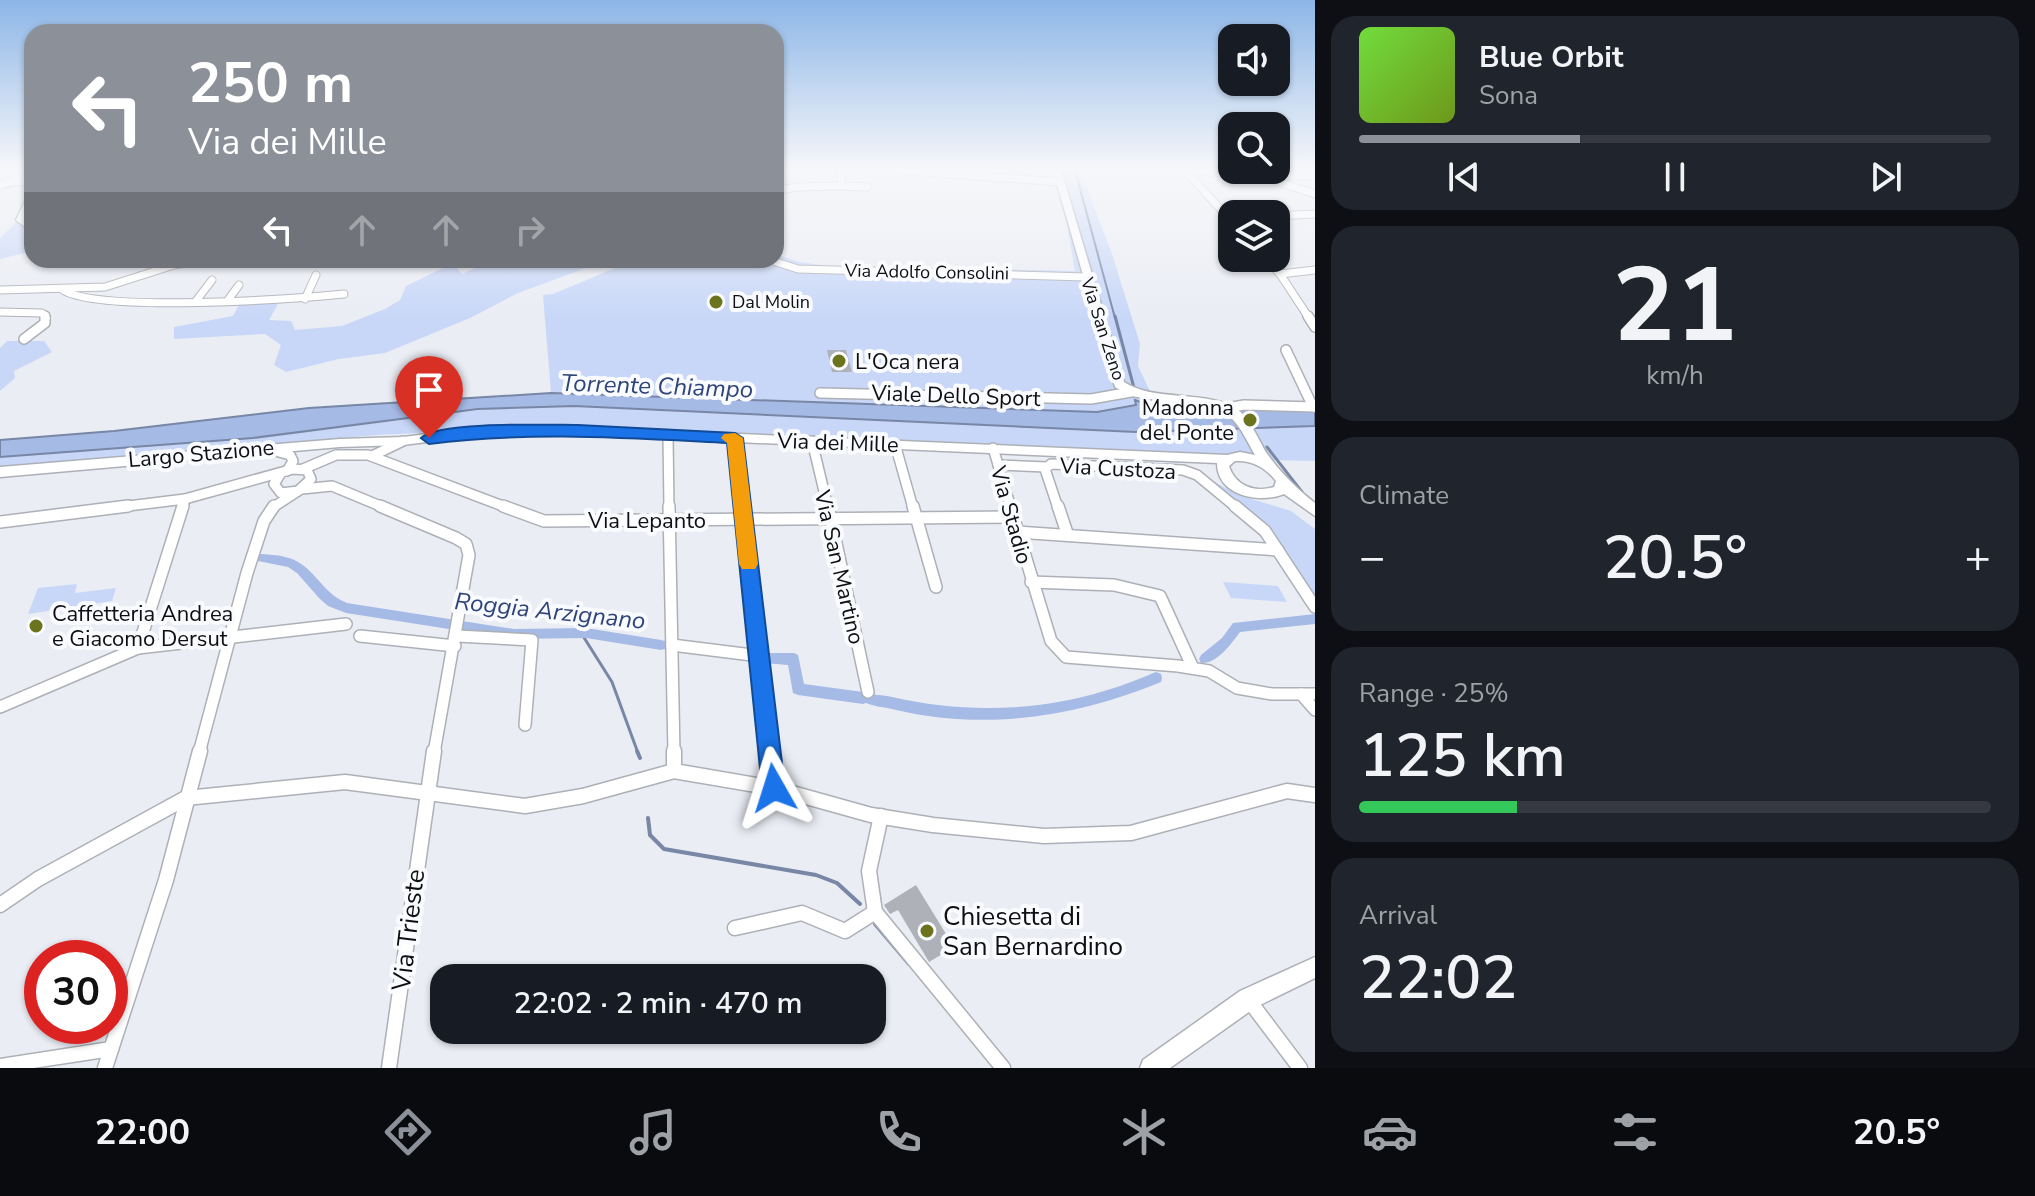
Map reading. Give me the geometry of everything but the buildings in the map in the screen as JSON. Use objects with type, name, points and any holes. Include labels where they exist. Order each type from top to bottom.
[{"type":"main road","name":"Via San Zeno","points":[[1070,220],[1119,384],[1131,392],[1229,410]]},
{"type":"main road","points":[[1229,410],[1262,459],[1272,468]]},
{"type":"main road","name":"Via dei Mille","points":[[403,441],[483,431],[578,431],[1179,459],[1251,458],[1272,468],[1282,482],[1313,508]]},
{"type":"main road","name":"Largo Stazione","points":[[0,472],[266,448],[403,441]]},
{"type":"main road","points":[[1231,482],[1222,469],[1253,442]]},
{"type":"main road","name":"Via dei Mille","points":[[1179,459],[1207,468],[1244,490],[1313,508]]},
{"type":"main road","points":[[1265,495],[1280,490],[1282,482]]},
{"type":"main road","points":[[1151,1068],[1248,999],[1315,967]]},
{"type":"street","name":"Via Adolfo Consolini","points":[[784,264],[798,269],[1086,277]]},
{"type":"street","points":[[0,290],[105,287],[165,268]]},
{"type":"street","points":[[1315,270],[1280,274],[1315,327]]},
{"type":"street","points":[[305,299],[316,275]]},
{"type":"street","points":[[196,301],[212,280]]},
{"type":"street","points":[[228,300],[239,285]]},
{"type":"street","points":[[63,290],[128,302],[305,299],[344,294]]},
{"type":"street","points":[[1303,308],[1315,310]]},
{"type":"street","points":[[0,312],[42,313],[46,317],[45,323],[24,339]]},
{"type":"street","points":[[1229,410],[1244,405],[1314,407],[1286,350]]},
{"type":"street","name":"Viale Dello Sport","points":[[1091,399],[1119,384]]},
{"type":"street","name":"Viale Dello Sport","points":[[820,393],[1091,399],[1131,392]]},
{"type":"street","points":[[668,436],[674,771]]},
{"type":"street","points":[[735,438],[774,788]]},
{"type":"street","points":[[0,522],[185,499],[284,472],[307,472],[324,464],[372,456],[403,441]]},
{"type":"street","name":"Via San Martino","points":[[812,441],[868,692]]},
{"type":"street","points":[[895,444],[936,587]]},
{"type":"street","points":[[266,448],[290,455],[293,461],[275,486],[273,507]]},
{"type":"street","name":"Via Stadio","points":[[993,448],[1051,641],[1066,657],[1209,671],[1237,688],[1308,694],[1315,710]]},
{"type":"street","points":[[387,464],[388,450]]},
{"type":"street","name":"Via Lepanto","points":[[372,456],[381,464],[544,521],[830,521],[1013,517]]},
{"type":"street","name":"Via Custoza","points":[[1067,533],[1046,467],[1075,463],[1183,470],[1197,475],[1265,531],[1315,607]]},
{"type":"street","points":[[998,465],[1046,467]]},
{"type":"street","points":[[105,1068],[166,880],[228,638],[264,521],[273,507],[300,490],[307,472]]},
{"type":"street","points":[[252,481],[275,486],[281,493],[300,490]]},
{"type":"street","name":"Via Trieste","points":[[300,490],[332,486],[466,544],[468,572],[426,792],[389,1068]]},
{"type":"street","points":[[138,648],[185,499]]},
{"type":"street","points":[[1017,532],[1067,533],[1278,550]]},
{"type":"street","name":"Via Stadio","points":[[1031,582],[1118,587],[1160,596],[1193,668]]},
{"type":"street","points":[[0,707],[138,648],[346,624]]},
{"type":"street","points":[[360,636],[456,641],[532,640],[525,725]]},
{"type":"street","points":[[672,645],[760,656]]},
{"type":"street","points":[[0,905],[38,879],[186,798],[345,782],[525,806],[583,796],[674,771],[774,788],[881,816],[933,825],[1044,836],[1131,833],[1287,791],[1315,795]]},
{"type":"street","points":[[881,816],[869,871],[875,912],[1003,1068]]},
{"type":"street","points":[[735,928],[802,913],[845,931],[875,912]]},
{"type":"street","points":[[1248,999],[1300,1068]]},
{"type":"street","points":[[0,1066],[111,1049]]},
{"type":"shaded area","points":[[18,220],[24,228],[24,253],[0,259],[0,238]]},
{"type":"shaded area","points":[[1066,220],[1099,220],[1140,344],[1138,366],[1158,408],[1136,405],[1097,412],[551,393],[543,295],[553,294],[615,268],[784,268],[784,257],[827,266],[1075,271]]},
{"type":"shaded area","points":[[443,268],[457,268],[462,274],[475,268],[586,268],[518,293],[470,318],[385,353],[339,359],[286,372],[274,365],[281,345],[265,334],[174,339],[174,327],[233,316],[240,303],[279,302],[269,320],[291,321],[295,330],[342,326],[385,309],[400,300],[406,286]]},
{"type":"shaded area","points":[[7,341],[44,341],[52,352],[14,371],[15,378],[0,391],[0,348]]},
{"type":"shaded area","points":[[551,393],[1097,412],[1136,405],[1135,400],[1158,408],[1315,410],[1315,426],[1136,432],[574,406],[478,409],[253,438],[0,457],[0,440],[114,431],[309,408]]},
{"type":"shaded area","points":[[513,406],[574,406],[1136,432],[1315,426],[1315,461],[1112,456],[482,430],[377,435],[0,467],[0,457],[253,438]]},
{"type":"shaded area","points":[[1205,477],[1239,495],[1291,511],[1315,529],[1315,595],[1272,531]]},
{"type":"shaded area","points":[[1223,582],[1278,586],[1287,602],[1231,598]]},
{"type":"shaded area","points":[[77,584],[75,593],[116,588],[112,601],[28,614],[38,588]]},
{"type":"waterway","points":[[1088,220],[1115,318]]},
{"type":"waterway","points":[[1115,316],[1134,388]]},
{"type":"waterway","points":[[1267,447],[1302,492]]},
{"type":"waterway","name":"Roggia Arzignano","points":[[262,558],[292,564],[323,595],[346,608],[514,634],[586,633],[661,645]]},
{"type":"waterway","name":"Roggia Arzignano","points":[[1205,659],[1226,642],[1237,627],[1315,619]]},
{"type":"waterway","points":[[583,636],[612,682],[638,753]]},
{"type":"waterway","name":"Roggia Arzignano","points":[[768,659],[794,659],[798,689],[863,698]]},
{"type":"waterway","name":"Roggia Arzignano","points":[[871,699],[932,711],[1018,713],[1075,705],[1156,678]]},
{"type":"waterway","points":[[637,751],[640,758]]},
{"type":"waterway","points":[[648,818],[650,835],[664,849],[816,875],[837,883],[860,904]]},
{"type":"waterway","points":[[875,924],[909,964]]},
{"type":"slow traffic","points":[[730,438],[735,438],[749,564]]},
{"type":"place","name":"Dal Molin","points":[[716,302]]},
{"type":"place","name":"L'Oca nera","points":[[839,361]]},
{"type":"place","name":"Madonna del Ponte","points":[[1250,420]]},
{"type":"place","name":"Caffetteria Andrea e Giacomo Dersut","points":[[36,626]]},
{"type":"place","name":"Chiesetta di San Bernardino","points":[[927,931]]},
{"type":"route","points":[[429,438],[483,431],[578,431],[735,438],[774,788]]},
{"type":"water label","name":"Torrente Chiampo","points":[[657,386]]}]
